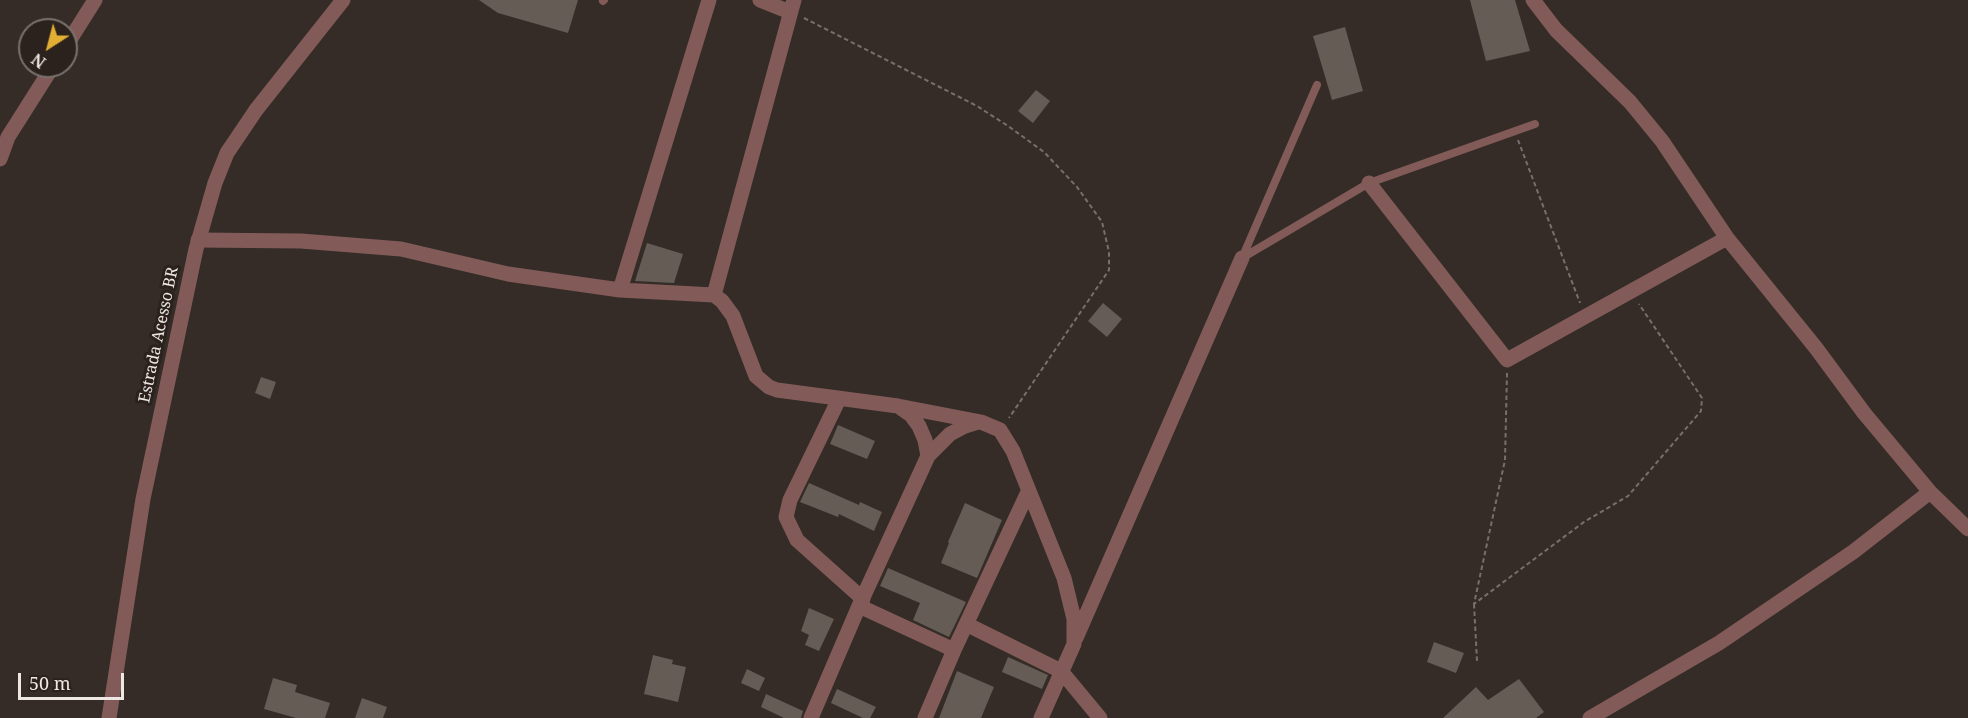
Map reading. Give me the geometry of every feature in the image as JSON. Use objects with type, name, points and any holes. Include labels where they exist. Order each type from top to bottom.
[{"type":"street","points":[[78,27],[95,0]]},
{"type":"street","name":"Estrada Acesso BR","points":[[109,718],[142,499],[198,240],[215,183],[227,153],[277,82],[343,0]]},
{"type":"street","points":[[620,290],[709,0]]},
{"type":"street","points":[[714,295],[789,4],[760,0]]},
{"type":"street","points":[[1533,0],[1556,30],[1630,102],[1662,141],[1727,238],[1816,348],[1864,413],[1930,492],[1968,529]]},
{"type":"street","points":[[0,159],[8,136],[45,78]]},
{"type":"street","points":[[1369,183],[1507,360],[1727,238]]},
{"type":"street","points":[[198,240],[301,241],[401,249],[508,274],[620,290],[714,295],[722,301],[733,316],[756,376],[777,390],[898,406],[981,422],[1000,430],[1013,451],[1064,578],[1074,619],[1074,644]]},
{"type":"street","points":[[1041,718],[1242,258]]},
{"type":"street","points":[[839,399],[790,500],[786,517],[797,540],[861,602],[954,650]]},
{"type":"street","points":[[898,406],[911,415],[919,426],[928,456]]},
{"type":"street","points":[[812,718],[861,602],[928,456],[950,434],[965,426],[981,422]]},
{"type":"street","points":[[925,718],[954,650],[1028,492]]},
{"type":"street","points":[[1590,718],[1719,643],[1853,552],[1930,492]]},
{"type":"street","points":[[966,624],[1061,671],[1100,718]]},
{"type":"lane","points":[[1242,258],[1317,86]]},
{"type":"lane","points":[[1242,258],[1369,183],[1535,124]]},
{"type":"path","points":[[789,4],[977,106],[1008,126],[1044,152],[1077,187],[1102,222],[1109,252],[1109,270],[1000,430]]},
{"type":"path","points":[[1514,132],[1585,317]]},
{"type":"path","points":[[1474,604],[1584,522],[1628,496],[1701,411],[1702,398],[1631,291]]},
{"type":"path","points":[[1477,661],[1474,604],[1505,460],[1507,360]]},
{"type":"building","points":[[479,0],[578,0],[568,33],[498,13]]},
{"type":"building","points":[[1470,0],[1515,0],[1530,51],[1486,61]]},
{"type":"building","points":[[1345,27],[1363,91],[1332,100],[1313,36]]},
{"type":"building","points":[[1036,90],[1050,101],[1033,123],[1018,111]]},
{"type":"building","points":[[647,243],[683,254],[674,283],[635,281]]},
{"type":"building","points":[[1103,303],[1122,319],[1107,337],[1088,321]]},
{"type":"building","points":[[261,377],[276,382],[270,399],[255,393]]},
{"type":"building","points":[[838,425],[875,441],[867,459],[830,444]]},
{"type":"building","points":[[809,483],[859,505],[860,502],[882,512],[874,531],[839,514],[838,517],[800,502]]},
{"type":"building","points":[[965,503],[1002,520],[977,578],[941,563]]},
{"type":"building","points":[[888,568],[966,602],[949,637],[913,620],[920,603],[880,586]]},
{"type":"building","points":[[809,608],[834,619],[819,651],[805,645],[809,635],[801,631]]},
{"type":"building","points":[[1434,642],[1464,653],[1456,673],[1427,662]]},
{"type":"building","points":[[653,655],[673,660],[672,664],[686,667],[678,702],[644,694]]},
{"type":"building","points":[[1008,657],[1048,675],[1042,689],[1002,672]]},
{"type":"building","points":[[747,669],[765,678],[759,691],[741,683]]},
{"type":"building","points":[[957,671],[994,687],[981,718],[939,718]]},
{"type":"building","points":[[273,678],[297,685],[295,692],[330,703],[325,718],[296,718],[264,709]]},
{"type":"building","points":[[1519,679],[1544,712],[1536,718],[1443,718],[1476,687],[1488,700]]},
{"type":"building","points":[[837,689],[876,707],[870,718],[863,718],[831,703]]},
{"type":"building","points":[[766,694],[803,711],[801,718],[784,718],[761,707]]},
{"type":"building","points":[[362,698],[387,707],[383,718],[355,718]]}]
